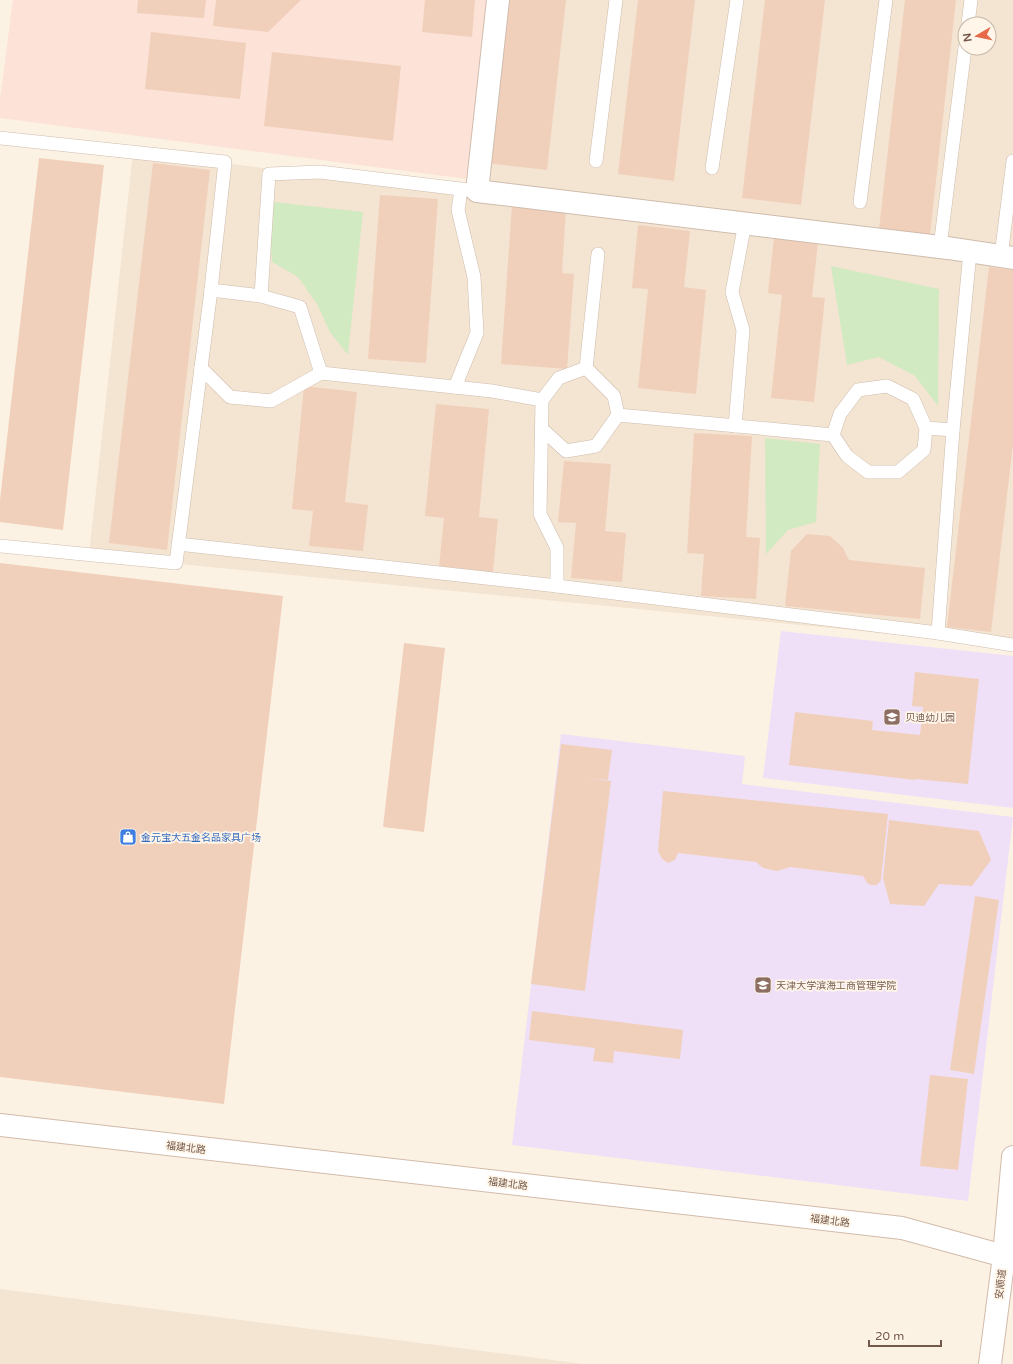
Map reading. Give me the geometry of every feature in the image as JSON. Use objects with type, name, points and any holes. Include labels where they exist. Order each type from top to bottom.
[{"type":"street","points":[[498,0],[469,190],[940,247],[1007,257]]},
{"type":"street","name":"福建北路","points":[[0,1125],[902,1228],[1008,1256]]},
{"type":"street","name":"安顺道","points":[[990,1364],[1008,1256],[1013,1157]]},
{"type":"lane","points":[[596,162],[616,0]]},
{"type":"lane","points":[[712,168],[736,0]]},
{"type":"lane","points":[[860,202],[886,0]]},
{"type":"lane","points":[[969,16],[971,0]]},
{"type":"lane","points":[[940,247],[964,56]]},
{"type":"lane","points":[[0,138],[225,162],[211,290],[176,563],[0,546]]},
{"type":"lane","points":[[1007,257],[1013,161]]},
{"type":"lane","points":[[261,296],[269,174],[320,172],[469,190],[458,210],[474,277],[477,333],[454,387]]},
{"type":"lane","points":[[735,426],[743,330],[732,292],[745,223]]},
{"type":"lane","points":[[938,633],[953,430],[970,252]]},
{"type":"lane","points":[[586,368],[598,254]]},
{"type":"lane","points":[[211,290],[261,296],[300,307],[321,373]]},
{"type":"lane","points":[[201,368],[230,397],[271,401],[321,373],[492,391],[542,400]]},
{"type":"lane","points":[[557,586],[557,548],[540,514],[542,400],[559,378],[586,368]]},
{"type":"lane","points":[[542,429],[566,451],[596,446],[618,415],[614,396],[586,368]]},
{"type":"lane","points":[[618,415],[833,436],[847,456],[868,472],[898,472],[924,450],[926,428],[913,399],[887,386],[858,390],[840,414],[833,436]]},
{"type":"lane","points":[[926,428],[953,430]]},
{"type":"lane","points":[[178,544],[557,586],[938,633],[1013,645]]},
{"type":"shaded area","points":[[13,0],[489,0],[467,179],[0,118],[0,99]]},
{"type":"shaded area","points":[[501,0],[1013,0],[1013,258],[477,191]]},
{"type":"shaded area","points":[[133,152],[1013,260],[1013,646],[89,555]]},
{"type":"shaded area","name":"贝迪幼儿园","points":[[781,631],[1013,656],[1013,808],[763,778]]},
{"type":"shaded area","name":"天津大学滨海工商管理学院","points":[[561,734],[745,756],[742,784],[1013,817],[968,1201],[512,1145]]},
{"type":"shaded area","points":[[0,1289],[583,1364],[0,1364]]},
{"type":"green space","points":[[274,202],[363,212],[348,355],[330,332],[317,304],[298,277],[272,262],[270,234]]},
{"type":"green space","points":[[831,266],[939,289],[938,406],[915,376],[879,357],[847,365]]},
{"type":"green space","points":[[765,438],[820,444],[816,522],[788,530],[766,554]]},
{"type":"building","points":[[138,0],[206,0],[204,18],[137,13]]},
{"type":"building","points":[[216,0],[301,0],[268,32],[213,26]]},
{"type":"building","points":[[425,0],[475,0],[472,37],[422,32]]},
{"type":"building","points":[[506,0],[566,0],[547,170],[487,163]]},
{"type":"building","points":[[638,0],[695,0],[674,181],[618,174]]},
{"type":"building","points":[[765,0],[825,0],[801,205],[742,198]]},
{"type":"building","points":[[905,0],[956,0],[930,235],[879,229]]},
{"type":"building","points":[[151,32],[246,43],[240,99],[145,89]]},
{"type":"building","points":[[272,52],[401,66],[393,141],[264,126]]},
{"type":"building","points":[[39,158],[104,165],[63,530],[0,522],[0,500]]},
{"type":"building","points":[[153,163],[210,170],[167,550],[109,543]]},
{"type":"building","points":[[380,195],[438,199],[426,363],[368,359]]},
{"type":"building","points":[[512,204],[566,208],[562,273],[574,274],[567,369],[501,364]]},
{"type":"building","points":[[638,225],[690,231],[684,287],[706,290],[696,394],[638,388],[648,289],[632,288]]},
{"type":"building","points":[[774,237],[818,242],[812,297],[825,298],[814,402],[771,398],[782,295],[768,293]]},
{"type":"building","points":[[989,267],[1013,270],[1013,444],[991,632],[947,627]]},
{"type":"building","points":[[304,386],[357,392],[345,502],[368,505],[363,551],[309,546],[313,511],[292,509]]},
{"type":"building","points":[[436,404],[489,409],[479,517],[498,519],[493,572],[439,566],[444,518],[425,516]]},
{"type":"building","points":[[694,433],[752,436],[746,537],[760,538],[756,599],[701,596],[704,554],[687,553]]},
{"type":"building","points":[[564,461],[611,464],[605,531],[626,533],[622,582],[571,578],[576,523],[558,522]]},
{"type":"building","points":[[807,534],[830,536],[843,548],[849,560],[925,568],[920,619],[785,606],[791,551]]},
{"type":"building","name":"金元宝大五金名品家具广场","points":[[0,563],[283,596],[224,1104],[0,1077]]},
{"type":"building","points":[[404,643],[445,648],[424,832],[383,827]]},
{"type":"building","points":[[915,672],[979,679],[968,784],[915,780],[789,765],[795,712],[873,721],[872,730],[920,735],[923,707],[912,706]]},
{"type":"building","points":[[561,744],[612,750],[608,780],[585,778],[611,781],[585,991],[531,984]]},
{"type":"building","points":[[663,791],[888,814],[881,880],[877,885],[871,885],[867,883],[863,876],[790,867],[777,871],[763,868],[756,862],[678,853],[675,860],[668,863],[662,859],[658,851]]},
{"type":"building","points":[[889,820],[979,831],[991,860],[972,886],[939,884],[924,906],[890,904],[883,878]]},
{"type":"building","points":[[975,896],[999,900],[974,1074],[950,1070]]},
{"type":"building","points":[[532,1011],[683,1030],[680,1059],[614,1051],[613,1063],[593,1061],[595,1048],[529,1040]]},
{"type":"building","points":[[930,1075],[968,1079],[958,1170],[920,1166]]},
{"type":"place","name":"贝迪幼儿园","points":[[892,717]]},
{"type":"place","name":"金元宝大五金名品家具广场","points":[[128,837]]},
{"type":"place","name":"天津大学滨海工商管理学院","points":[[763,985]]}]
